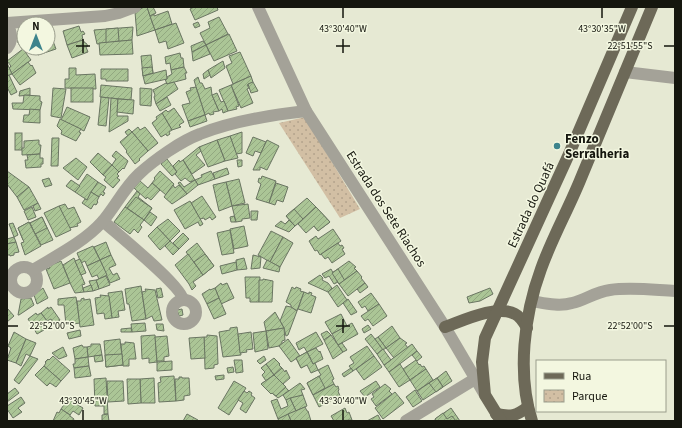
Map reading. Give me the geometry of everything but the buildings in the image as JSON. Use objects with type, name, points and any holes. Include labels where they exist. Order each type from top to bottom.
[{"type":"main road","name":"Estrada do Quafá","points":[[485,395],[482,362],[485,338],[569,154],[632,7]]},
{"type":"main road","points":[[532,421],[525,388],[524,346],[532,302],[541,269],[572,201],[652,7]]},
{"type":"main road","points":[[445,327],[497,310],[517,314],[527,328]]},
{"type":"main road","name":"Estrada dos Sete Riachos","points":[[485,395],[498,417]]},
{"type":"main road","points":[[498,417],[520,413],[528,407]]},
{"type":"street","points":[[7,48],[11,40],[11,34],[7,24],[105,16],[135,7]]},
{"type":"street","name":"Estrada dos Sete Riachos","points":[[258,7],[306,111],[445,327],[485,395]]},
{"type":"street","points":[[624,72],[675,78]]},
{"type":"street","points":[[33,270],[78,242],[103,221],[119,197],[138,174],[164,154],[199,134],[244,121],[279,114],[306,111]]},
{"type":"street","points":[[103,221],[169,280],[183,297],[183,300]]},
{"type":"street","points":[[532,302],[568,304],[574,303],[596,293],[611,290],[675,291]]},
{"type":"street","points":[[406,421],[475,379]]},
{"type":"green space","points":[[305,117],[360,209],[340,218],[279,123]]},
{"type":"place","name":"Fenzo Serralheria","points":[[557,146]]}]
